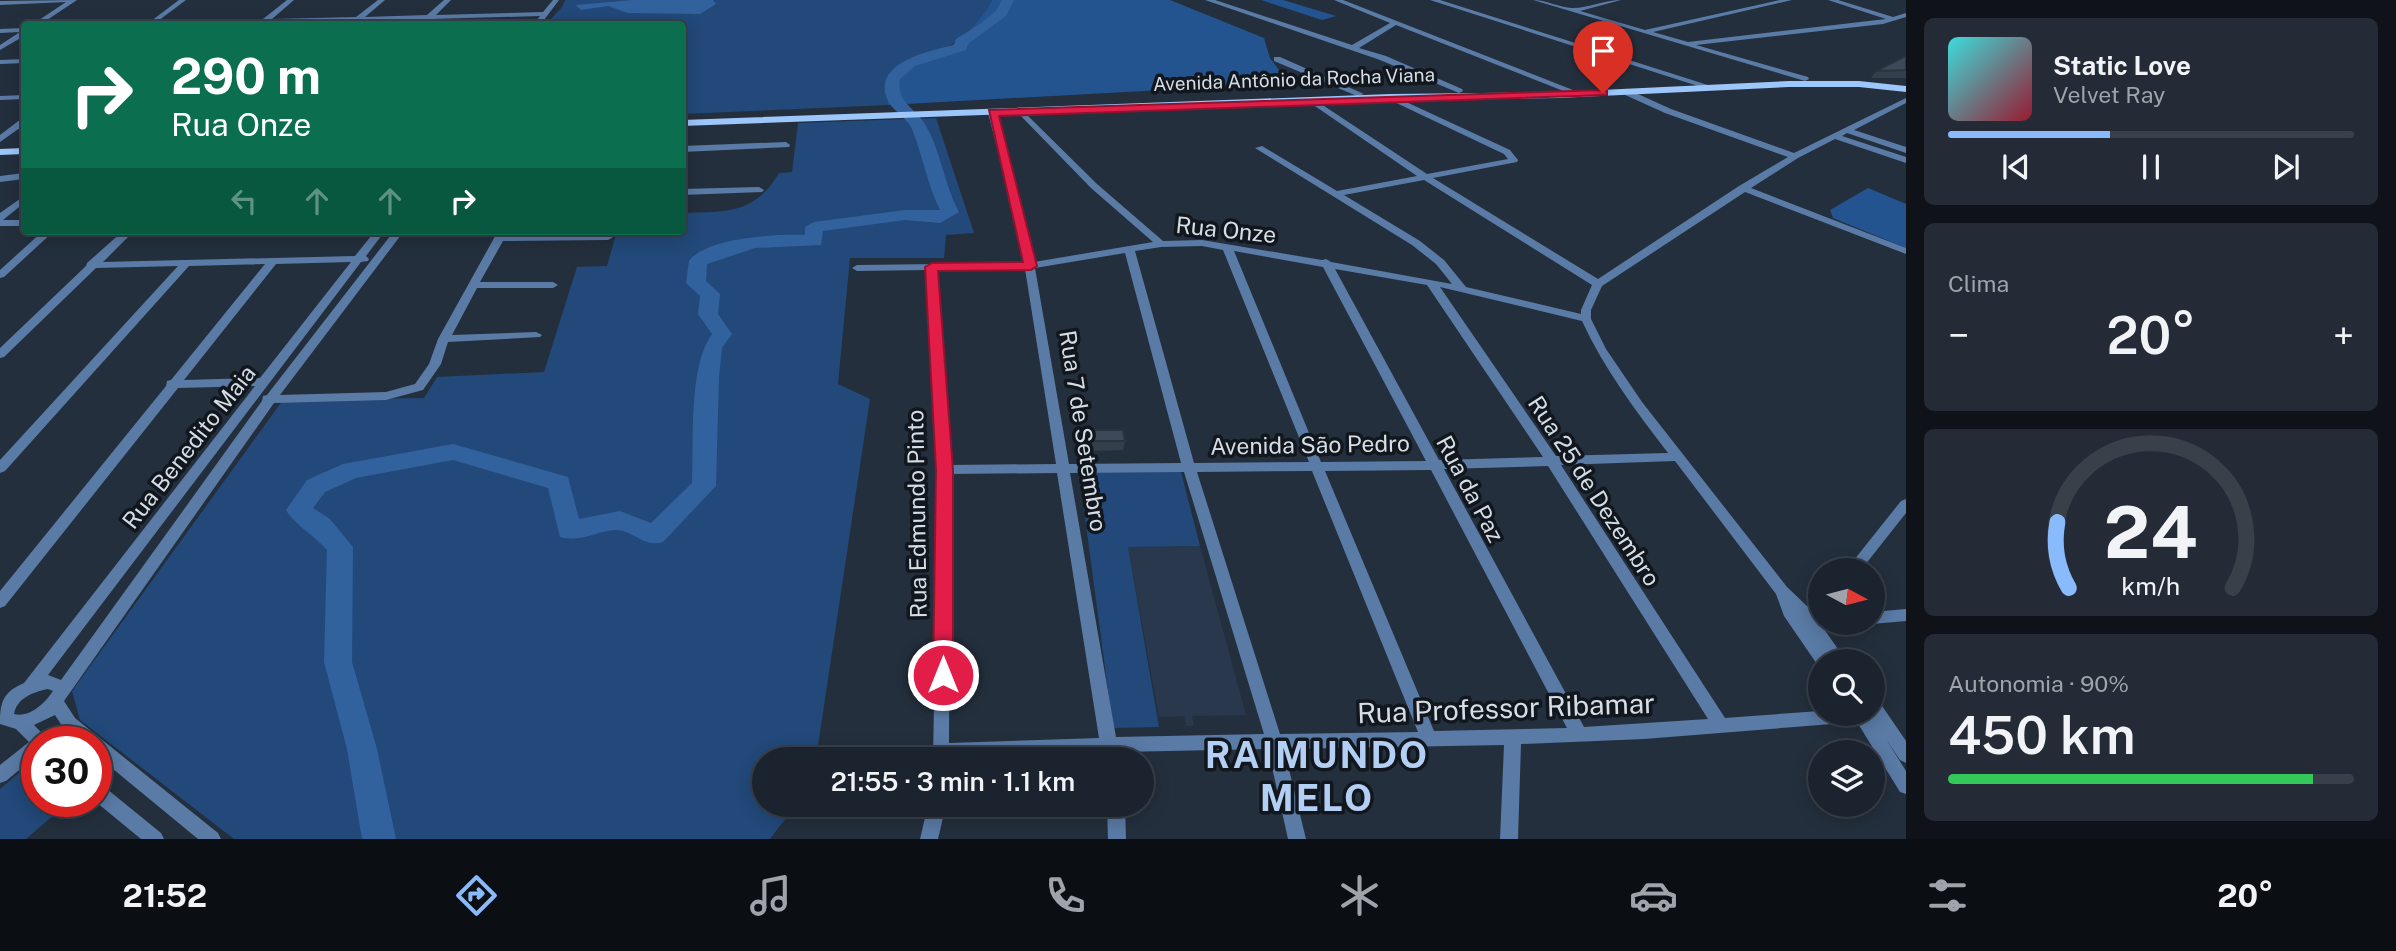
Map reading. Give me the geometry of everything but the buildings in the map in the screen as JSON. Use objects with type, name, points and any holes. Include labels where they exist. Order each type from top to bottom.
[{"type":"main road","name":"Avenida Antônio da Rocha Viana","points":[[917,114],[1360,93],[1704,85],[1805,79],[1906,79]]},
{"type":"main road","name":"Avenida Antônio da Rocha Viana","points":[[686,121],[1022,112],[1391,97],[1626,92],[1812,83],[1859,83],[1906,89]]},
{"type":"main road","points":[[0,146],[21,145]]},
{"type":"main road","points":[[0,152],[21,151]]},
{"type":"street","points":[[0,3],[66,0]]},
{"type":"street","points":[[42,21],[74,0]]},
{"type":"street","points":[[154,21],[183,0]]},
{"type":"street","points":[[265,21],[291,0]]},
{"type":"street","points":[[356,21],[382,0]]},
{"type":"street","points":[[424,21],[449,0]]},
{"type":"street","points":[[540,21],[556,0]]},
{"type":"street","points":[[1208,0],[1353,48],[1459,91]]},
{"type":"street","points":[[1337,0],[1569,89]]},
{"type":"street","points":[[1433,0],[1704,85]]},
{"type":"street","points":[[1536,0],[1805,79]]},
{"type":"street","points":[[1645,32],[1788,0]]},
{"type":"street","points":[[1832,0],[1906,23]]},
{"type":"street","points":[[1571,10],[1610,1]]},
{"type":"street","points":[[373,21],[546,14]]},
{"type":"street","points":[[1684,44],[1895,19],[1906,15]]},
{"type":"street","points":[[1353,48],[1397,22]]},
{"type":"street","points":[[0,31],[21,31]]},
{"type":"street","points":[[0,48],[21,33]]},
{"type":"street","points":[[1277,59],[1360,93]]},
{"type":"street","points":[[0,62],[21,61]]},
{"type":"street","points":[[1626,92],[1668,111],[1795,156]]},
{"type":"street","points":[[0,98],[21,97]]},
{"type":"street","points":[[1336,194],[1422,175],[1482,168],[1515,158],[1391,97]]},
{"type":"street","points":[[1312,100],[1422,175],[1598,285]]},
{"type":"street","points":[[1808,611],[1782,592],[1676,457],[1600,349],[1586,319],[1590,298],[1598,285],[1742,188],[1795,156],[1900,107],[1906,100]]},
{"type":"street","points":[[1022,112],[1094,186],[1161,244]]},
{"type":"street","name":"Rua 7 de Setembro","points":[[992,113],[1031,266],[1108,747]]},
{"type":"street","points":[[0,139],[21,123]]},
{"type":"street","points":[[1847,130],[1906,150]]},
{"type":"street","points":[[1835,136],[1906,160]]},
{"type":"street","points":[[686,149],[786,145]]},
{"type":"street","points":[[1259,148],[1416,243],[1440,262],[1462,289]]},
{"type":"street","points":[[0,179],[21,176]]},
{"type":"street","points":[[1742,188],[1906,251]]},
{"type":"street","points":[[686,192],[759,190]]},
{"type":"street","points":[[0,219],[21,202]]},
{"type":"street","points":[[0,219],[21,222]]},
{"type":"street","points":[[0,275],[45,235]]},
{"type":"street","points":[[0,354],[125,235]]},
{"type":"street","name":"Rua Benedito Maia","points":[[9,720],[8,704],[15,693],[252,400],[377,235]]},
{"type":"street","name":"Rua Benedito Maia","points":[[59,697],[270,399],[396,235]]},
{"type":"street","points":[[252,400],[386,396],[419,387],[435,364],[444,339],[500,235]]},
{"type":"street","points":[[537,235],[608,237]]},
{"type":"street","name":"Rua Onze","points":[[857,268],[1031,266],[1161,244],[1202,243],[1431,282],[1586,319]]},
{"type":"street","points":[[1227,247],[1428,737]]},
{"type":"street","points":[[1129,249],[1189,467],[1275,744],[1297,839]]},
{"type":"street","points":[[91,265],[379,258]]},
{"type":"street","points":[[0,602],[171,384],[274,260]]},
{"type":"street","name":"Rua da Paz","points":[[1326,262],[1579,734]]},
{"type":"street","points":[[0,468],[186,263]]},
{"type":"street","name":"Rua Edmundo Pinto","points":[[932,267],[944,470],[942,747]]},
{"type":"street","name":"Rua 25 de Dezembro","points":[[1431,282],[1552,461],[1720,725]]},
{"type":"street","points":[[472,285],[553,285]]},
{"type":"street","points":[[444,339],[536,335]]},
{"type":"street","points":[[0,341],[13,341]]},
{"type":"street","points":[[171,384],[266,382]]},
{"type":"street","name":"Avenida São Pedro","points":[[944,470],[1065,471],[1433,465],[1676,457]]},
{"type":"street","points":[[1863,558],[1906,504]]},
{"type":"street","points":[[1885,617],[1906,615]]},
{"type":"street","points":[[15,693],[55,683],[69,723],[73,726]]},
{"type":"street","points":[[9,720],[40,716],[59,697]]},
{"type":"street","name":"Rua Professor Ribamar","points":[[1154,749],[1428,737],[1579,734],[1808,718]]},
{"type":"street","points":[[1885,724],[1906,755]]},
{"type":"street","points":[[1868,726],[1906,786]]},
{"type":"street","points":[[1509,839],[1513,737]]},
{"type":"street","points":[[0,775],[21,758]]},
{"type":"street","points":[[112,758],[212,839]]},
{"type":"street","points":[[112,804],[155,839]]},
{"type":"street","points":[[929,839],[934,817]]},
{"type":"street","points":[[1116,817],[1117,839]]},
{"type":"shaded area","points":[[565,0],[992,0],[979,19],[957,41],[934,54],[903,65],[887,78],[888,105],[686,114],[686,21],[549,21]]},
{"type":"shaded area","points":[[633,0],[713,0],[716,4],[700,14],[628,13],[608,6],[581,10],[576,5]]},
{"type":"shaded area","points":[[992,0],[1170,0],[1264,38],[1270,58],[1289,83],[888,105],[886,78],[903,65],[942,51],[957,42],[979,19]]},
{"type":"shaded area","points":[[1261,0],[1283,0],[1336,16],[1322,20]]},
{"type":"shaded area","points":[[936,118],[974,233],[946,235],[944,258],[850,258],[838,384],[870,399],[818,747],[752,747],[752,817],[787,817],[770,839],[234,839],[112,745],[112,726],[88,726],[80,720],[72,691],[283,400],[424,398],[437,377],[544,372],[577,267],[607,266],[616,235],[686,235],[686,213],[726,211],[749,204],[760,197],[779,173],[792,172],[798,123]]},
{"type":"shaded area","points":[[1868,188],[1906,204],[1906,248],[1833,218],[1830,210]]},
{"type":"shaded area","points":[[1079,472],[1181,472],[1200,546],[1128,547],[1159,727],[1113,728]]},
{"type":"shaded area","points":[[1200,546],[1246,715],[1192,716],[1194,726],[1186,726],[1184,716],[1159,717],[1128,547]]},
{"type":"shaded area","points":[[21,772],[21,817],[52,817],[26,839],[0,839],[0,789]]},
{"type":"waterway","points":[[379,839],[362,749],[338,662],[340,547],[321,526],[298,510],[316,486],[351,470],[453,452],[559,483],[569,530],[620,520],[654,535],[704,486],[708,377],[712,348],[722,334],[708,314],[710,294],[696,283],[698,261],[740,245],[785,240],[815,241],[814,227],[905,215],[940,218],[950,212],[918,126],[896,102],[891,89],[893,79],[910,63],[961,47],[961,42],[1001,13],[1008,0]]},
{"type":"district","name":"RAIMUNDO MELO","points":[[1317,776]]},
{"type":"route","points":[[943,675],[944,470],[932,267],[1031,266],[992,113],[1391,97],[1603,93]]}]
